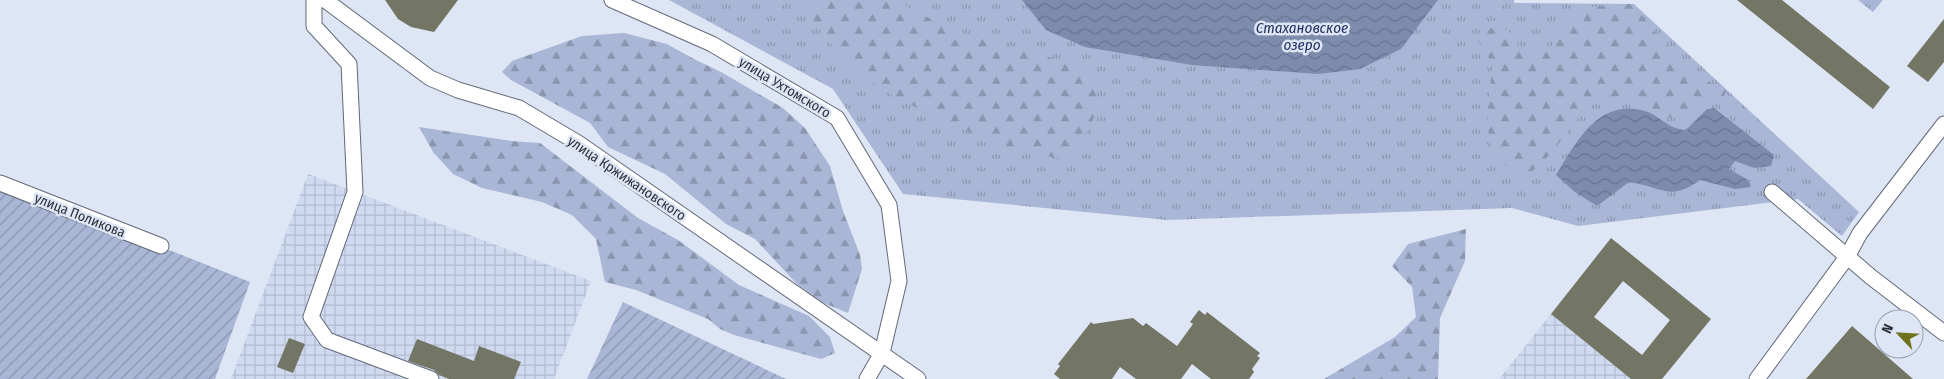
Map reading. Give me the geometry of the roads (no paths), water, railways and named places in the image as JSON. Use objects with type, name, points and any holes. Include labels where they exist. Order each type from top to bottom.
[{"type":"street","points":[[314,0],[314,26],[348,64],[355,192],[311,317],[327,340],[431,379]]},
{"type":"street","name":"улица Кржижановского","points":[[325,0],[430,78],[458,90],[519,108],[578,143],[918,379]]},
{"type":"street","name":"улица Ухтомского","points":[[612,0],[712,44],[837,118],[889,205],[899,281],[882,353],[867,379]]},
{"type":"street","points":[[1757,379],[1847,257],[1860,233],[1944,124]]},
{"type":"street","name":"улица Поликова","points":[[0,183],[161,246]]},
{"type":"street","points":[[1772,192],[1847,257],[1944,333]]},
{"type":"water","name":"Стахановское озеро","points":[[1022,0],[1438,0],[1401,49],[1360,69],[1318,74],[1192,65],[1085,47],[1046,30]]},
{"type":"water","points":[[1629,108],[1645,111],[1669,125],[1686,130],[1707,109],[1714,108],[1774,155],[1771,166],[1754,168],[1735,161],[1729,169],[1748,180],[1751,187],[1735,189],[1700,180],[1690,187],[1673,192],[1629,182],[1597,206],[1575,192],[1556,175],[1572,149],[1591,125],[1602,116],[1614,110]]}]
